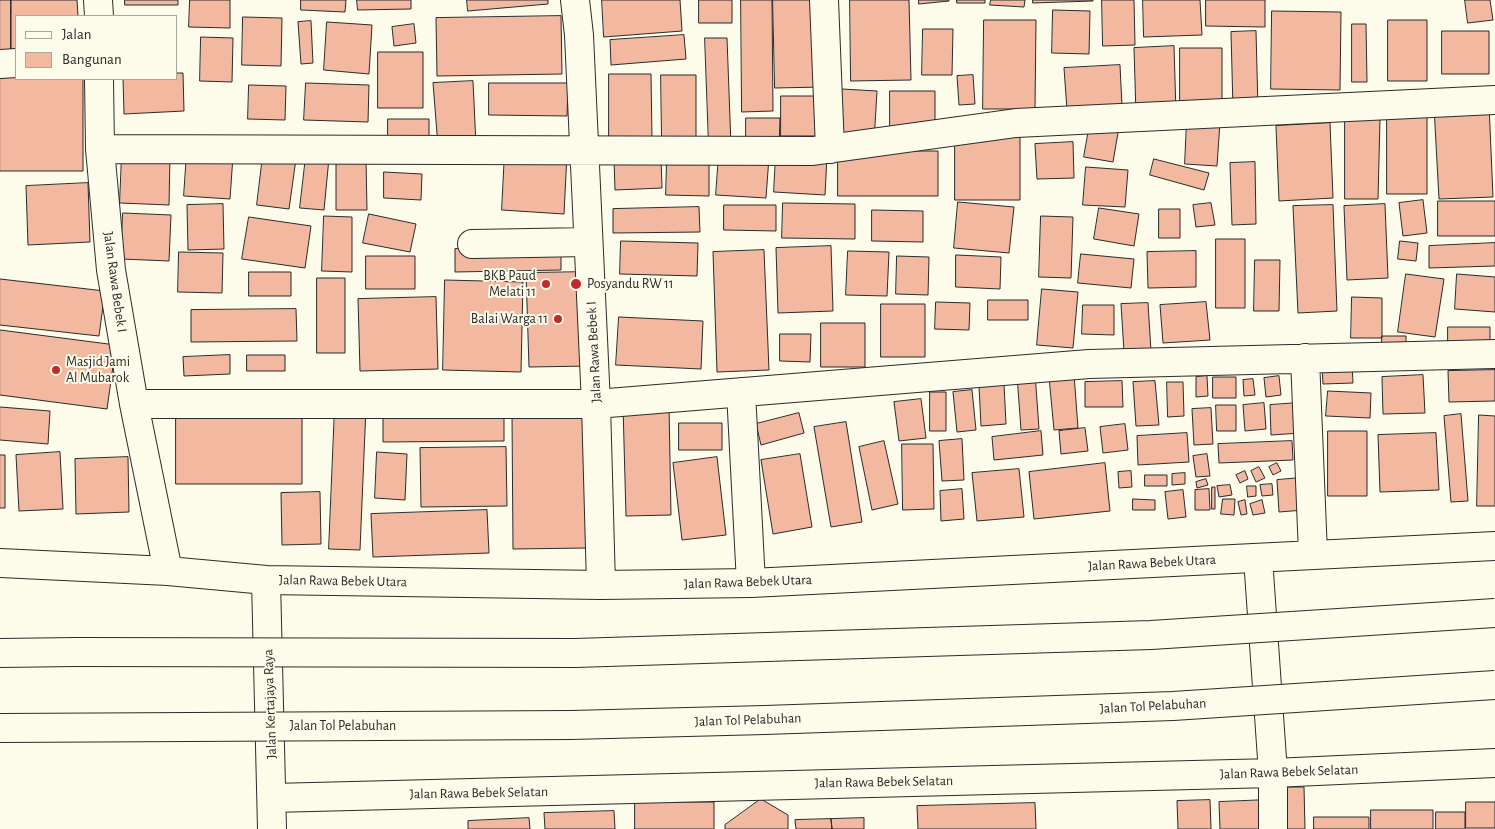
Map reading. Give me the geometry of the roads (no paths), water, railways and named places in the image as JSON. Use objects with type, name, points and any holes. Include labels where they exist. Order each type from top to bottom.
[{"type":"main road","points":[[98,0],[98,15]]},
{"type":"main road","name":"Jalan Rawa Bebek I","points":[[575,0],[579,35],[596,404],[601,585]]},
{"type":"main road","points":[[824,0],[830,149]]},
{"type":"main road","points":[[0,64],[15,63]]},
{"type":"main road","name":"Jalan Rawa Bebek I","points":[[99,80],[100,149],[111,270],[134,404],[168,571]]},
{"type":"main road","points":[[100,149],[813,151],[1016,123],[1495,100]]},
{"type":"main road","points":[[472,244],[588,242]]},
{"type":"main road","points":[[134,404],[596,404],[1089,364],[1495,354]]},
{"type":"main road","points":[[1305,358],[1313,554]]},
{"type":"main road","points":[[740,392],[751,583]]},
{"type":"main road","name":"Jalan Rawa Bebek Utara","points":[[0,563],[168,571],[266,580],[601,585],[751,583],[1495,546]]},
{"type":"main road","points":[[1258,558],[1273,773],[1273,829]]},
{"type":"main road","name":"Jalan Kertajaya Raya","points":[[266,580],[272,829]]},
{"type":"main road","points":[[0,653],[575,653],[1151,635],[1495,612]]},
{"type":"main road","name":"Jalan Tol Pelabuhan","points":[[0,728],[571,725],[765,720],[1173,706],[1495,685]]},
{"type":"main road","name":"Jalan Rawa Bebek Selatan","points":[[272,798],[1273,773],[1495,763]]},
{"type":"place","name":"BKB Paud Melati 11","points":[[546,284]]},
{"type":"place","name":"Posyandu RW 11","points":[[576,284]]},
{"type":"place","name":"Balai Warga 11","points":[[558,319]]},
{"type":"place","name":"Masjid Jami Al Mubarok","points":[[56,370]]}]
